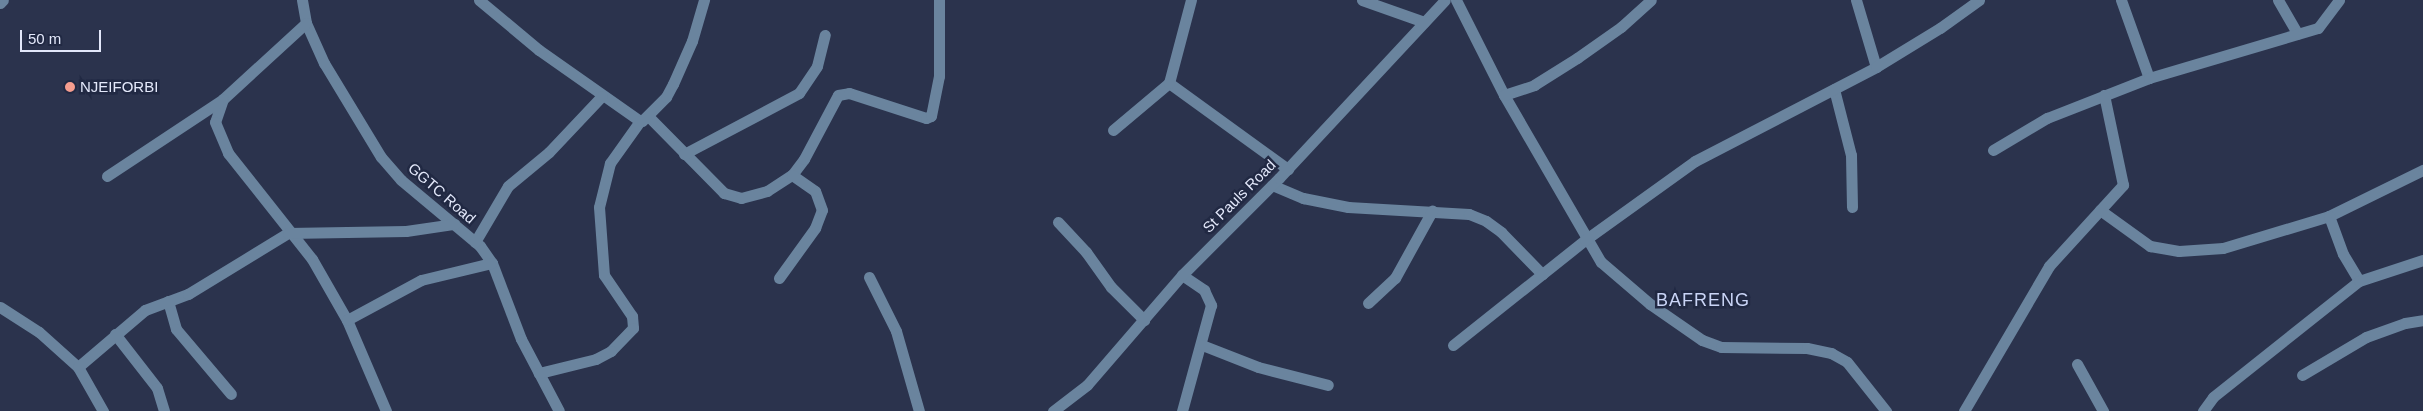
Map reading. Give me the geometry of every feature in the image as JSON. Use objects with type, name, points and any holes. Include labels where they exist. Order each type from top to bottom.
[{"type":"street","points":[[0,3],[3,0]]},
{"type":"street","name":"GGTC Road","points":[[302,0],[306,23],[324,63],[381,156],[402,180],[475,242],[492,263],[521,339],[560,411]]},
{"type":"street","points":[[479,0],[539,50],[602,96],[644,119],[684,154],[713,185],[741,198],[767,192],[792,175],[838,95],[849,93],[926,118],[931,116],[939,76],[939,0]]},
{"type":"street","points":[[539,373],[596,359],[611,351],[633,328],[632,316],[604,274],[599,207],[610,163],[673,84],[692,41],[704,0]]},
{"type":"street","points":[[1113,130],[1169,83],[1191,0]]},
{"type":"street","points":[[1362,0],[1424,22]]},
{"type":"street","name":"St Pauls Road","points":[[1058,410],[1087,385],[1182,275],[1288,169],[1445,0]]},
{"type":"street","points":[[1456,0],[1504,95],[1572,208],[1586,240],[1601,262],[1623,283],[1702,340],[1721,347],[1807,348],[1831,353],[1848,362],[1886,411]]},
{"type":"street","points":[[1504,95],[1534,85],[1577,58],[1621,27],[1651,0]]},
{"type":"street","points":[[1856,0],[1876,67]]},
{"type":"street","points":[[1453,345],[1586,240],[1695,161],[1876,67],[1940,28],[1979,0]]},
{"type":"street","points":[[2122,0],[2149,78]]},
{"type":"street","points":[[2278,0],[2298,34]]},
{"type":"street","points":[[1993,150],[2047,118],[2149,78],[2318,28],[2339,0]]},
{"type":"street","points":[[106,176],[223,99],[306,23]]},
{"type":"street","points":[[684,154],[799,93],[817,66],[825,35]]},
{"type":"street","points":[[1169,83],[1288,169]]},
{"type":"street","points":[[1834,89],[1851,155],[1852,207]]},
{"type":"street","points":[[1964,411],[2049,266],[2123,185],[2104,95]]},
{"type":"street","points":[[475,242],[508,186],[549,152],[602,96]]},
{"type":"street","points":[[223,99],[215,122],[218,135],[228,154],[288,233],[303,246],[347,320],[386,411]]},
{"type":"street","points":[[2100,210],[2150,246],[2179,251],[2223,248],[2328,216],[2423,170]]},
{"type":"street","points":[[779,278],[815,228],[822,210],[814,191],[792,175]]},
{"type":"street","points":[[1272,185],[1303,198],[1339,205],[1470,214],[1486,220],[1542,274]]},
{"type":"street","points":[[1368,303],[1395,278],[1432,211]]},
{"type":"street","points":[[2328,216],[2343,254],[2359,281]]},
{"type":"street","points":[[1058,222],[1086,252],[1111,287],[1144,320]]},
{"type":"street","points":[[78,368],[145,310],[188,294],[288,233],[406,231],[454,224]]},
{"type":"street","points":[[2203,411],[2213,397],[2359,281],[2423,260]]},
{"type":"street","points":[[347,320],[421,280],[492,263]]},
{"type":"street","points":[[1182,275],[1204,290],[1211,305],[1202,345],[1182,411]]},
{"type":"street","points":[[869,277],[896,330],[919,411]]},
{"type":"street","points":[[168,301],[176,329],[231,394]]},
{"type":"street","points":[[0,307],[39,332],[78,368],[103,411]]},
{"type":"street","points":[[2302,374],[2366,337],[2405,323],[2423,320]]},
{"type":"street","points":[[115,334],[157,388],[164,411]]},
{"type":"street","points":[[1202,345],[1258,367],[1328,385]]},
{"type":"street","points":[[2077,364],[2103,411]]},
{"type":"place","name":"NJEIFORBI","points":[[70,87]]},
{"type":"district","name":"BAFRENG","points":[[1703,300]]}]
